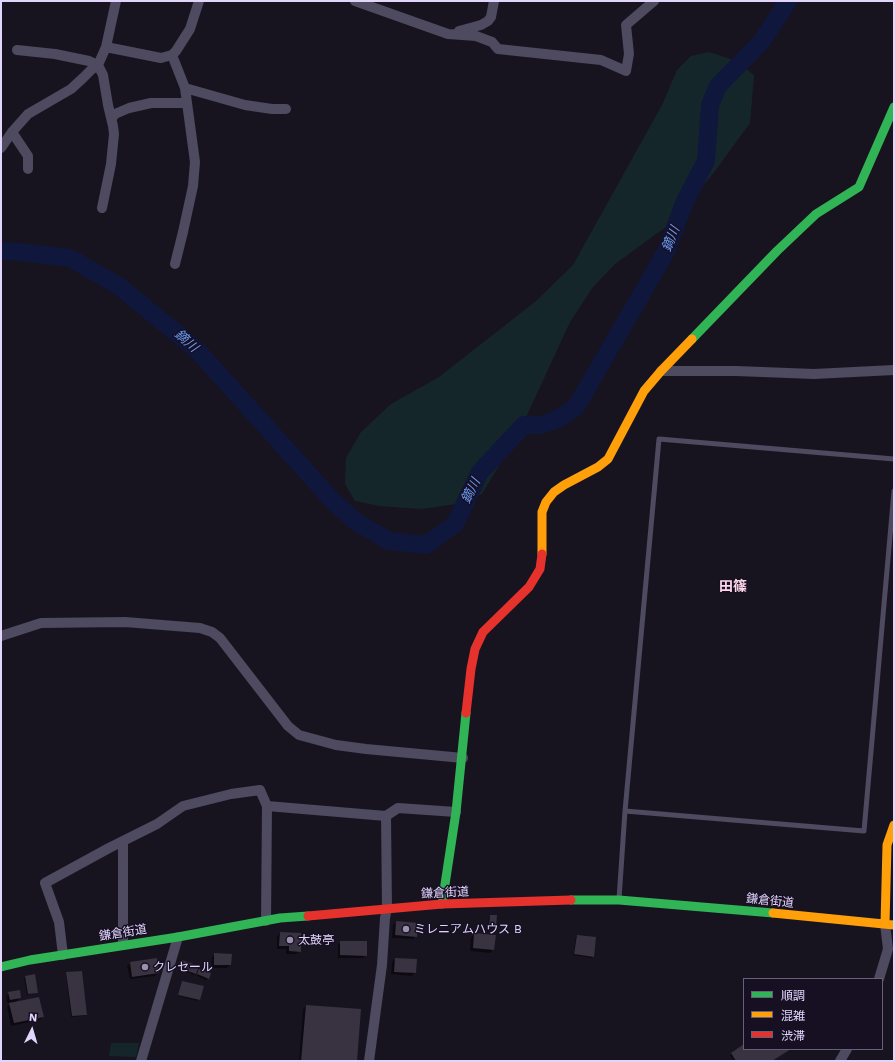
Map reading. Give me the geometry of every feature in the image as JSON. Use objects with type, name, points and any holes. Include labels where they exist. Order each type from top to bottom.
[{"type":"street","points":[[1,148],[12,132],[28,114],[71,89],[98,65],[106,47],[116,1]]},
{"type":"street","points":[[106,47],[161,58],[172,55],[190,29],[199,1]]},
{"type":"street","points":[[355,1],[448,34],[476,36],[492,42],[498,49],[601,60],[626,71],[629,54],[626,25],[654,1]]},
{"type":"street","points":[[448,34],[481,26],[488,21],[491,17],[494,1]]},
{"type":"street","points":[[17,50],[55,54],[89,61],[98,65],[103,75],[114,134],[111,164],[102,208]]},
{"type":"street","points":[[172,55],[185,88],[195,162],[193,186],[175,264]]},
{"type":"street","points":[[185,88],[245,105],[286,110]]},
{"type":"street","points":[[112,118],[115,114],[129,108],[151,103],[187,103]]},
{"type":"street","points":[[442,904],[463,758],[471,669],[475,649],[483,632],[529,587],[540,569],[542,549],[542,512],[546,502],[554,492],[564,485],[598,467],[608,459],[644,391],[661,371],[777,251],[816,214],[859,187],[894,107]]},
{"type":"street","points":[[12,132],[28,156],[28,169]]},
{"type":"street","points":[[661,371],[736,371],[814,374],[894,370]]},
{"type":"street","points":[[1,636],[41,624],[125,622],[200,628],[212,632],[220,638],[288,726],[299,735],[336,744],[366,749],[463,758]]},
{"type":"street","points":[[63,955],[59,922],[45,883],[157,824],[183,806],[231,794],[260,790],[267,806],[266,921]]},
{"type":"street","points":[[267,806],[386,816],[398,808],[456,812]]},
{"type":"street","points":[[369,1061],[382,965],[387,908],[386,816]]},
{"type":"street","points":[[879,978],[888,949],[889,925],[887,845],[894,825]]},
{"type":"street","points":[[123,841],[123,945]]},
{"type":"street","name":"鎌倉街道","points":[[1,967],[280,918],[442,904],[619,900],[724,908],[889,925]]},
{"type":"street","points":[[141,1061],[178,937]]},
{"type":"street","points":[[840,1061],[846,1050]]},
{"type":"lane","points":[[619,900],[659,438],[894,459]]},
{"type":"lane","points":[[626,811],[864,831],[894,491]]},
{"type":"shaded area","points":[[709,52],[736,61],[754,75],[750,123],[715,171],[674,221],[615,264],[593,287],[570,322],[521,428],[482,494],[456,504],[421,509],[380,506],[355,501],[345,484],[346,458],[361,432],[391,404],[439,377],[536,301],[573,265],[662,105],[677,70],[691,56]]},
{"type":"shaded area","points":[[111,1043],[139,1043],[136,1057],[109,1056]]},
{"type":"building","points":[[490,915],[497,915],[496,927],[489,927]]},
{"type":"building","name":"ミレニアムハウス B","points":[[396,921],[418,923],[417,937],[395,935]]},
{"type":"building","points":[[280,932],[301,933],[301,952],[289,951],[289,946],[279,946]]},
{"type":"building","points":[[474,933],[496,935],[494,950],[473,948]]},
{"type":"building","points":[[577,935],[596,937],[594,957],[574,954]]},
{"type":"building","points":[[340,941],[367,941],[367,956],[340,955]]},
{"type":"building","points":[[214,953],[232,954],[231,965],[214,965]]},
{"type":"building","name":"クレセール","points":[[157,958],[159,973],[132,977],[130,962]]},
{"type":"building","points":[[395,958],[417,959],[416,973],[394,972]]},
{"type":"building","points":[[182,960],[199,966],[196,974],[179,968]]},
{"type":"building","points":[[199,969],[211,973],[209,979],[197,974]]},
{"type":"building","points":[[82,971],[87,1015],[72,1016],[66,972]]},
{"type":"building","points":[[35,974],[38,993],[28,994],[25,976]]},
{"type":"building","points":[[182,981],[204,986],[200,1000],[178,995]]},
{"type":"building","points":[[20,990],[21,998],[10,1000],[8,992]]},
{"type":"building","points":[[39,997],[44,1017],[14,1023],[9,1003]]},
{"type":"building","points":[[306,1005],[361,1009],[357,1061],[301,1061]]},
{"type":"building","points":[[743,1045],[743,1050],[789,1050],[772,1061],[736,1061],[731,1053]]},
{"type":"waterway","name":"鏑川","points":[[1,251],[70,258],[119,286],[197,350],[332,500],[355,521],[389,541],[426,545],[455,524],[480,472],[524,425],[541,425],[558,419],[576,407],[666,252],[685,201],[706,161],[710,105],[718,86],[762,41],[788,1]]},
{"type":"traffic: fast","points":[[692,339],[777,251],[816,214],[859,187],[894,107]]},
{"type":"traffic: fast","points":[[442,904],[456,812],[466,713]]},
{"type":"traffic: fast","points":[[571,900],[619,900],[773,913]]},
{"type":"traffic: fast","points":[[1,967],[30,960],[178,937],[280,918],[308,916]]},
{"type":"traffic: slow","points":[[542,554],[542,512],[546,502],[554,492],[564,485],[598,467],[608,459],[644,391],[692,339]]},
{"type":"traffic: slow","points":[[885,924],[887,845],[894,825]]},
{"type":"traffic: slow","points":[[773,913],[894,925]]},
{"type":"traffic: jam","points":[[466,713],[475,649],[483,632],[529,587],[540,569],[542,554]]},
{"type":"traffic: jam","points":[[308,916],[442,904],[571,900]]},
{"type":"place","name":"ミレニアムハウス B","points":[[406,929]]},
{"type":"place","name":"太鼓亭","points":[[290,940]]},
{"type":"place","name":"クレセール","points":[[145,967]]},
{"type":"district","name":"田篠","points":[[733,587]]}]
